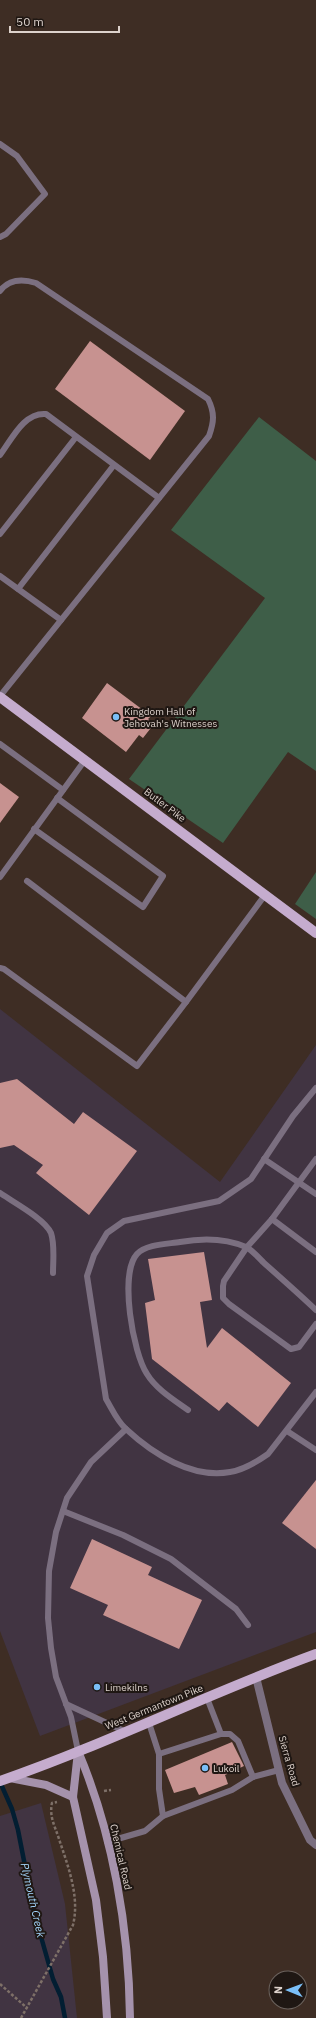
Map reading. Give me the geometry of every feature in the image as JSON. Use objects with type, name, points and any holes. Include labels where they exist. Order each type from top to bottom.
[{"type":"main road","name":"Butler Pike","points":[[0,696],[316,933]]},
{"type":"main road","name":"West Germantown Pike","points":[[5,1779],[149,1723],[256,1677],[316,1654]]},
{"type":"main road","points":[[78,1751],[73,1797],[96,1900],[104,1957],[107,2018]]},
{"type":"main road","name":"Chemical Road","points":[[78,1751],[94,1789],[116,1877],[130,1996],[130,2018]]},
{"type":"main road","points":[[5,1779],[46,1785],[73,1797]]},
{"type":"street","name":"Sierra Road","points":[[256,1677],[282,1783],[310,1840],[316,1845]]},
{"type":"lane","points":[[0,144],[17,156],[45,194],[6,234],[0,237]]},
{"type":"lane","points":[[0,291],[4,286],[15,281],[25,280],[36,283],[208,399],[214,410],[213,423],[209,436],[0,696]]},
{"type":"lane","points":[[0,455],[24,422],[38,413],[46,414],[159,498]]},
{"type":"lane","points":[[0,534],[76,437]]},
{"type":"lane","points":[[18,589],[114,465]]},
{"type":"lane","points":[[0,576],[61,620]]},
{"type":"lane","points":[[0,744],[63,790]]},
{"type":"lane","points":[[0,876],[85,760]]},
{"type":"lane","points":[[34,829],[143,907],[163,876],[57,798]]},
{"type":"lane","points":[[27,881],[186,1002]]},
{"type":"lane","points":[[0,968],[4,969],[136,1066],[186,1002],[264,895]]},
{"type":"lane","points":[[316,1088],[293,1116],[251,1179],[219,1201],[124,1221],[107,1233],[94,1255],[87,1276],[106,1399],[114,1414],[126,1429],[150,1448],[183,1467],[203,1472],[230,1472],[258,1461],[268,1454],[316,1392]]},
{"type":"lane","points":[[264,1159],[316,1194]]},
{"type":"lane","points":[[316,1159],[272,1218],[247,1247],[224,1281],[222,1292],[226,1301],[291,1349],[299,1347],[316,1324]]},
{"type":"lane","points":[[0,1193],[44,1223],[50,1231],[53,1241],[53,1273]]},
{"type":"lane","points":[[272,1218],[316,1252]]},
{"type":"lane","points":[[188,1410],[157,1386],[147,1375],[142,1365],[133,1328],[130,1299],[129,1276],[132,1262],[137,1253],[146,1248],[199,1239],[216,1239],[247,1247],[316,1310]]},
{"type":"lane","points":[[78,1751],[66,1704],[56,1677],[48,1618],[49,1571],[56,1532],[67,1498],[92,1462],[126,1429]]},
{"type":"lane","points":[[286,1431],[316,1450]]},
{"type":"lane","points":[[63,1511],[123,1535],[171,1559],[236,1609],[248,1625]]},
{"type":"lane","points":[[207,1698],[221,1734]]},
{"type":"lane","points":[[66,1704],[124,1732]]},
{"type":"lane","points":[[149,1723],[159,1754],[159,1789],[163,1816]]},
{"type":"lane","points":[[159,1754],[221,1734],[230,1734],[238,1741],[252,1777]]},
{"type":"lane","points":[[107,1842],[145,1831],[163,1816],[232,1790],[252,1777],[279,1770]]},
{"type":"path","points":[[21,2018],[73,1925],[76,1914],[76,1900],[59,1838],[51,1818],[52,1803]]},
{"type":"path","points":[[0,1984],[27,2008]]},
{"type":"shaded area","points":[[0,1009],[220,1182],[316,1045],[316,1632],[40,1736],[0,1631]]},
{"type":"shaded area","points":[[41,1803],[65,1904],[77,2018],[0,2018],[0,1816]]},
{"type":"green space","points":[[259,417],[316,461],[316,771],[288,752],[223,843],[129,779],[265,598],[171,530]]},
{"type":"green space","points":[[316,872],[316,919],[295,904]]},
{"type":"building","points":[[90,341],[185,411],[150,460],[55,389]]},
{"type":"building","name":"Kingdom Hall of Jehovah's Witnesses","points":[[107,683],[151,716],[148,719],[154,724],[143,738],[139,735],[126,752],[82,718]]},
{"type":"building","points":[[0,783],[19,797],[0,823]]},
{"type":"building","points":[[17,1079],[74,1124],[83,1112],[137,1151],[89,1215],[36,1173],[43,1165],[14,1145],[0,1148],[0,1083]]},
{"type":"building","points":[[204,1252],[212,1300],[200,1302],[207,1348],[222,1328],[291,1383],[258,1427],[227,1402],[219,1411],[152,1359],[145,1303],[155,1300],[148,1259]]},
{"type":"building","points":[[316,1480],[316,1549],[282,1523]]},
{"type":"building","points":[[92,1539],[152,1567],[148,1575],[202,1600],[179,1649],[103,1615],[108,1605],[70,1588]]},
{"type":"building","name":"Lukoil","points":[[232,1742],[244,1766],[225,1775],[228,1784],[199,1795],[195,1787],[174,1793],[165,1770]]},
{"type":"waterway","name":"Plymouth Creek","points":[[0,1782],[12,1809],[18,1830],[34,1912],[53,1979],[61,1997],[65,2018]]},
{"type":"place","name":"Kingdom Hall of Jehovah's Witnesses","points":[[116,717]]},
{"type":"place","name":"Limekilns","points":[[97,1687]]},
{"type":"place","name":"Lukoil","points":[[205,1768]]}]
